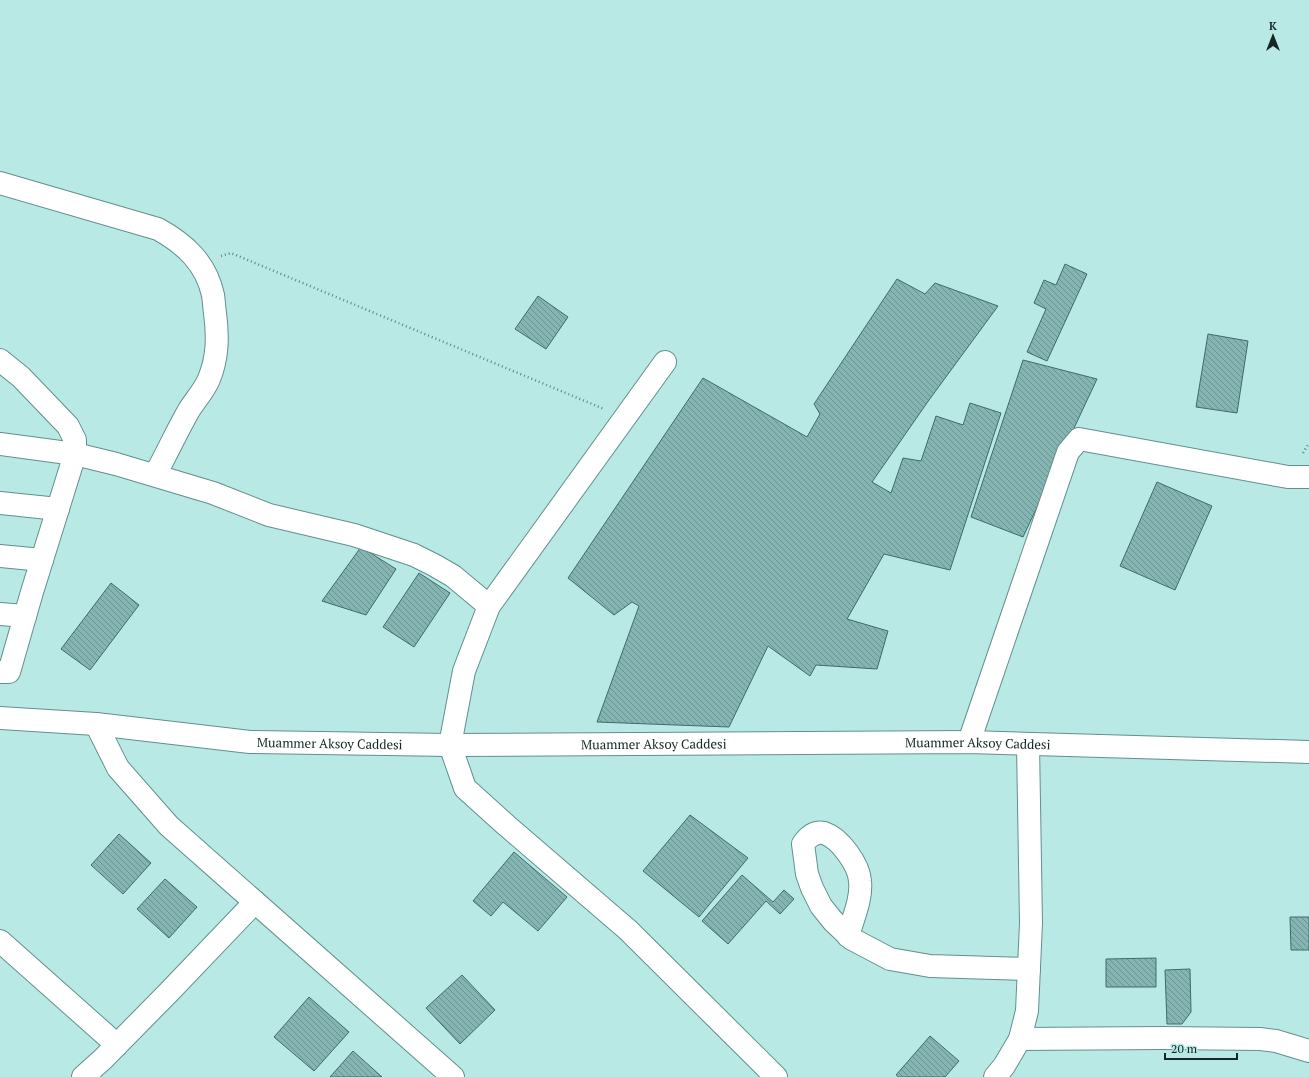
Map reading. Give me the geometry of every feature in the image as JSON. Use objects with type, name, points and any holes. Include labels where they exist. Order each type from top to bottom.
[{"type":"street","points":[[0,183],[158,229],[173,237],[187,249],[198,262],[207,278],[212,294],[217,329],[217,346],[214,363],[209,379],[201,394],[190,408],[155,475]]},
{"type":"street","points":[[665,362],[489,606],[464,671],[450,745],[465,788],[628,930],[776,1077]]},
{"type":"street","points":[[0,672],[9,672],[42,560],[76,454],[75,440],[68,426],[21,377],[2,364]]},
{"type":"street","points":[[969,742],[1068,452],[1078,440],[1299,477]]},
{"type":"street","points":[[0,444],[76,454],[155,475],[213,493],[270,515],[354,536],[414,555],[453,576],[489,606]]},
{"type":"street","points":[[0,503],[58,509]]},
{"type":"street","points":[[0,556],[42,560]]},
{"type":"street","points":[[0,614],[25,616]]},
{"type":"street","name":"Muammer Aksoy Caddesi","points":[[0,718],[96,724],[250,742],[450,745],[969,742],[1309,752]]},
{"type":"street","points":[[96,724],[118,768],[169,826],[453,1077]]},
{"type":"street","points":[[996,1077],[1020,1039],[1027,1011],[1031,923],[1028,744]]},
{"type":"street","points":[[83,1077],[117,1045],[255,902]]},
{"type":"street","points":[[848,936],[890,959],[930,966],[1029,969]]},
{"type":"street","points":[[0,941],[117,1045]]},
{"type":"street","points":[[1020,1039],[1260,1039],[1282,1042],[1309,1051]]},
{"type":"path","points":[[198,262],[231,253],[624,418]]},
{"type":"building","points":[[1065,264],[1087,274],[1047,361],[1027,352],[1046,309],[1034,303],[1044,280],[1056,285]]},
{"type":"building","points":[[897,279],[925,294],[935,283],[998,306],[929,400],[872,482],[891,493],[903,458],[921,461],[936,416],[963,425],[970,403],[1001,413],[950,570],[884,554],[847,619],[888,631],[877,669],[816,665],[810,676],[768,646],[729,727],[597,722],[639,606],[632,602],[614,615],[568,578],[703,378],[807,437],[820,414],[814,404]]},
{"type":"building","points":[[538,296],[568,317],[546,349],[515,329]]},
{"type":"building","points":[[1208,334],[1248,341],[1237,413],[1196,407]]},
{"type":"building","points":[[1023,360],[1097,379],[1023,537],[971,517]]},
{"type":"building","points":[[1157,482],[1212,506],[1175,590],[1120,566]]},
{"type":"building","points":[[361,547],[396,569],[366,615],[322,601]]},
{"type":"building","points":[[419,573],[450,593],[414,647],[383,627]]},
{"type":"building","points":[[111,583],[139,605],[90,670],[61,649]]},
{"type":"building","points":[[690,815],[748,858],[699,917],[643,871]]},
{"type":"building","points":[[119,834],[151,863],[123,894],[91,865]]},
{"type":"building","points":[[514,852],[567,897],[538,931],[503,902],[491,916],[473,901]]},
{"type":"building","points":[[742,875],[773,902],[784,890],[794,899],[780,914],[766,901],[728,944],[702,921]]},
{"type":"building","points":[[165,879],[197,907],[169,938],[137,909]]},
{"type":"building","points":[[1290,917],[1309,917],[1309,950],[1291,950]]},
{"type":"building","points":[[1156,958],[1156,987],[1106,987],[1106,959]]},
{"type":"building","points":[[1190,969],[1191,1012],[1182,1024],[1167,1024],[1165,970]]},
{"type":"building","points":[[462,975],[495,1010],[460,1044],[426,1008]]},
{"type":"building","points":[[309,997],[349,1032],[314,1071],[274,1037]]},
{"type":"building","points":[[930,1036],[959,1061],[945,1077],[899,1077],[896,1075]]},
{"type":"building","points":[[353,1051],[382,1077],[330,1077]]}]
